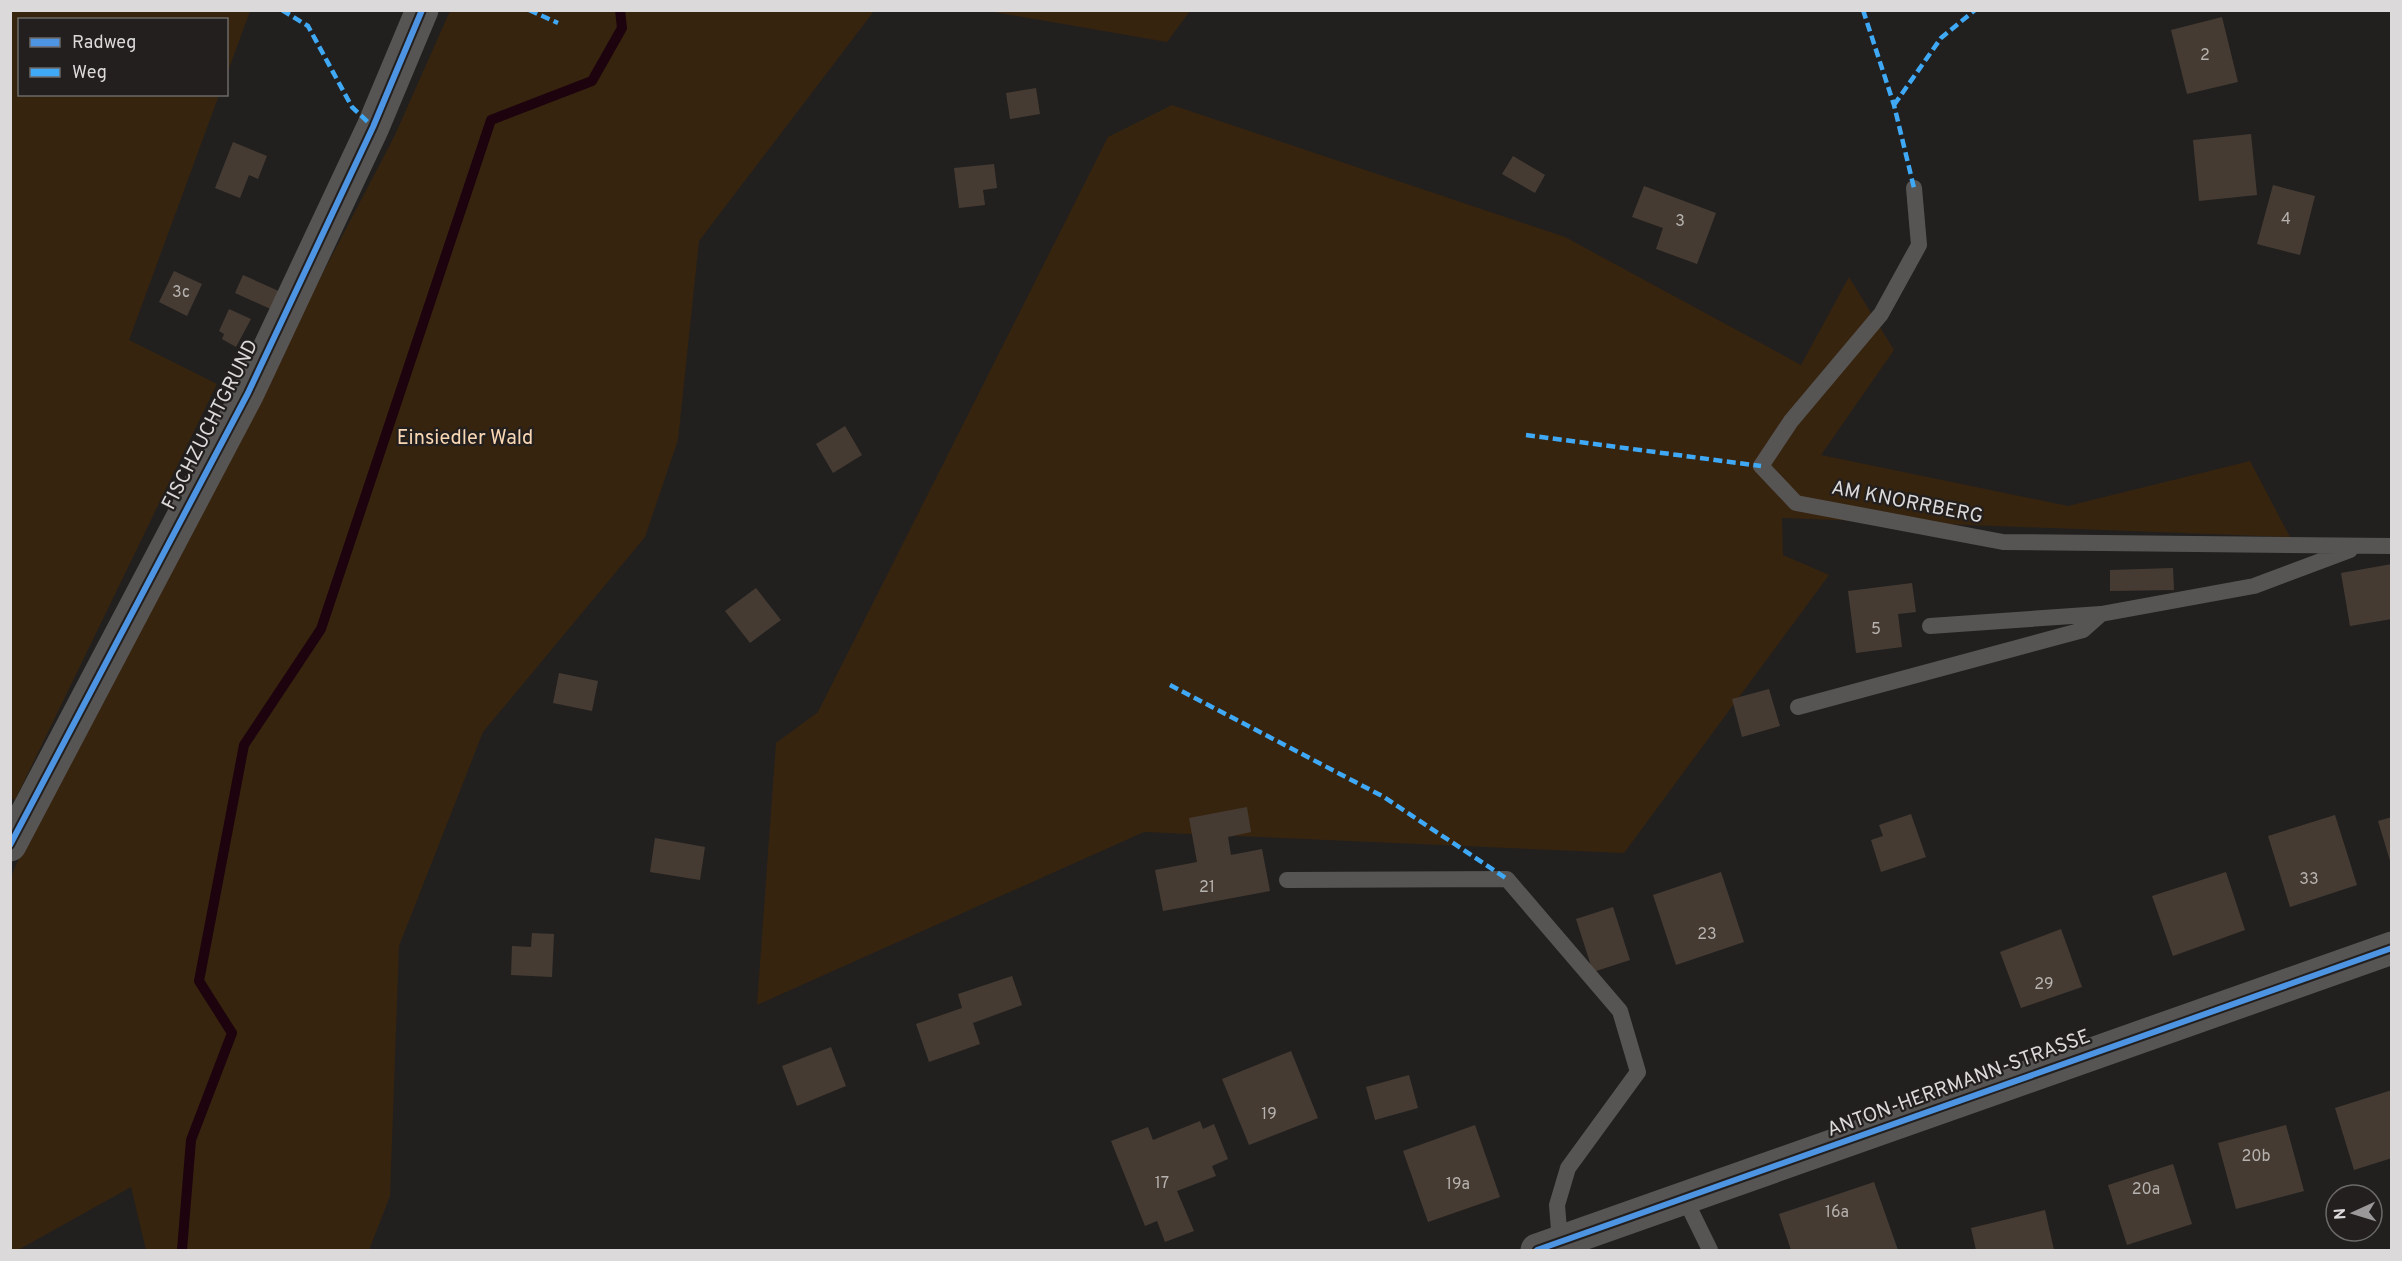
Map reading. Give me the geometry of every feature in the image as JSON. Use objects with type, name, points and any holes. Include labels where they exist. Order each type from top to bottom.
[{"type":"street","name":"FISCHZUCHTGRUND","points":[[10,845],[248,393],[373,127],[422,10]]},
{"type":"street","name":"ANTON-HERRMANN-STRASSE","points":[[1549,1246],[2391,948]]},
{"type":"lane","name":"AM KNORRBERG","points":[[1914,188],[1918,245],[1881,314],[1791,421],[1761,466],[1796,503],[2003,542],[2391,546]]},
{"type":"lane","points":[[1930,626],[2100,614],[2254,586],[2360,546]]},
{"type":"lane","points":[[1798,707],[2082,630],[2100,614]]},
{"type":"lane","points":[[1287,880],[1507,879],[1620,1011],[1638,1072],[1568,1168],[1557,1205],[1549,1246]]},
{"type":"lane","points":[[1685,1199],[1710,1251]]},
{"type":"green space","points":[[11,10],[250,11],[228,71],[228,18],[18,18],[18,96],[219,96],[129,340],[217,384],[15,800],[10,797]]},
{"type":"green space","points":[[1190,10],[1167,42],[988,11]]},
{"type":"green space","name":"Einsiedler Wald","points":[[450,11],[874,11],[699,241],[678,440],[645,537],[483,732],[399,946],[390,1196],[369,1250],[146,1250],[131,1187],[18,1250],[11,1250],[11,877],[29,835],[395,135]]},
{"type":"green space","points":[[1172,105],[1565,237],[1801,365],[1849,277],[1894,350],[1821,455],[2068,506],[2250,461],[2290,537],[1782,518],[1783,555],[1829,575],[1624,853],[1144,832],[757,1005],[776,743],[818,712],[1108,137]]},
{"type":"building","points":[[2222,17],[2238,82],[2187,94],[2171,30]]},
{"type":"building","points":[[1036,88],[1040,114],[1010,119],[1006,93]]},
{"type":"building","points":[[2251,134],[2257,195],[2199,201],[2193,140]]},
{"type":"building","points":[[233,142],[267,156],[258,179],[249,175],[240,198],[215,188]]},
{"type":"building","points":[[1513,156],[1545,175],[1535,193],[1502,174]]},
{"type":"building","points":[[994,164],[997,188],[983,190],[985,205],[959,208],[954,168]]},
{"type":"building","points":[[2273,185],[2315,196],[2300,255],[2257,244]]},
{"type":"building","points":[[1644,186],[1716,213],[1697,264],[1656,249],[1663,228],[1632,217]]},
{"type":"building","points":[[174,271],[202,284],[187,316],[159,302]]},
{"type":"building","points":[[243,275],[283,293],[275,311],[235,293]]},
{"type":"building","points":[[229,309],[251,319],[236,347],[222,339],[224,334],[219,331]]},
{"type":"building","points":[[845,426],[862,455],[833,473],[816,444]]},
{"type":"building","points":[[2392,564],[2392,619],[2350,626],[2341,573]]},
{"type":"building","points":[[2173,568],[2174,590],[2110,591],[2110,570]]},
{"type":"building","points":[[1912,583],[1916,612],[1898,614],[1902,647],[1856,653],[1848,591]]},
{"type":"building","points":[[756,588],[781,620],[750,643],[725,611]]},
{"type":"building","points":[[559,673],[598,681],[592,711],[553,703]]},
{"type":"building","points":[[1769,689],[1780,726],[1742,737],[1732,699]]},
{"type":"building","points":[[1247,807],[1251,832],[1228,837],[1231,855],[1262,849],[1270,891],[1163,911],[1155,870],[1197,862],[1189,818]]},
{"type":"building","points":[[1911,814],[1926,857],[1881,872],[1871,840],[1883,836],[1879,825]]},
{"type":"building","points":[[2335,815],[2357,885],[2290,907],[2268,836]]},
{"type":"building","points":[[2392,817],[2392,864],[2391,864],[2378,821]]},
{"type":"building","points":[[655,838],[705,847],[700,880],[650,872]]},
{"type":"building","points":[[1721,872],[1744,942],[1676,965],[1653,895]]},
{"type":"building","points":[[2226,872],[2245,930],[2173,956],[2152,896]]},
{"type":"building","points":[[1613,907],[1630,960],[1593,972],[1576,919]]},
{"type":"building","points":[[2061,929],[2082,987],[2021,1008],[2000,952]]},
{"type":"building","points":[[532,933],[554,934],[552,977],[511,975],[512,946],[531,947]]},
{"type":"building","points":[[1012,976],[1022,1005],[973,1023],[980,1044],[929,1062],[916,1024],[962,1008],[958,994]]},
{"type":"building","points":[[831,1047],[846,1086],[797,1106],[782,1066]]},
{"type":"building","points":[[1291,1051],[1318,1118],[1249,1145],[1222,1079]]},
{"type":"building","points":[[1409,1075],[1418,1108],[1375,1120],[1366,1087]]},
{"type":"building","points":[[2392,1090],[2392,1158],[2354,1170],[2335,1108]]},
{"type":"building","points":[[1200,1121],[1203,1129],[1214,1124],[1228,1159],[1212,1166],[1216,1176],[1177,1191],[1194,1231],[1165,1242],[1157,1221],[1145,1226],[1111,1141],[1148,1127],[1153,1140]]},
{"type":"building","points":[[1475,1125],[1500,1197],[1428,1222],[1403,1151]]},
{"type":"building","points":[[2286,1125],[2304,1191],[2236,1209],[2218,1143]]},
{"type":"building","points":[[2173,1164],[2192,1224],[2127,1245],[2108,1185]]},
{"type":"building","points":[[1874,1182],[1898,1250],[1791,1250],[1779,1214]]},
{"type":"building","points":[[2045,1210],[2054,1250],[1976,1250],[1971,1228]]},
{"type":"waterway","points":[[182,1250],[191,1140],[232,1033],[199,981],[244,745],[321,629],[491,120],[592,81],[622,28],[620,10]]},
{"type":"marked path","points":[[282,10],[308,26],[352,107],[373,127]]},
{"type":"marked path","points":[[529,10],[558,23]]},
{"type":"marked path","points":[[1863,10],[1894,105],[1914,188]]},
{"type":"marked path","points":[[1894,105],[1941,38],[1975,10]]},
{"type":"marked path","points":[[1526,435],[1761,466]]},
{"type":"marked path","points":[[1170,685],[1384,797],[1507,879]]},
{"type":"cycle path","points":[[10,845],[248,393],[373,127],[422,10]]},
{"type":"cycle path","points":[[1537,1250],[2392,948]]}]
